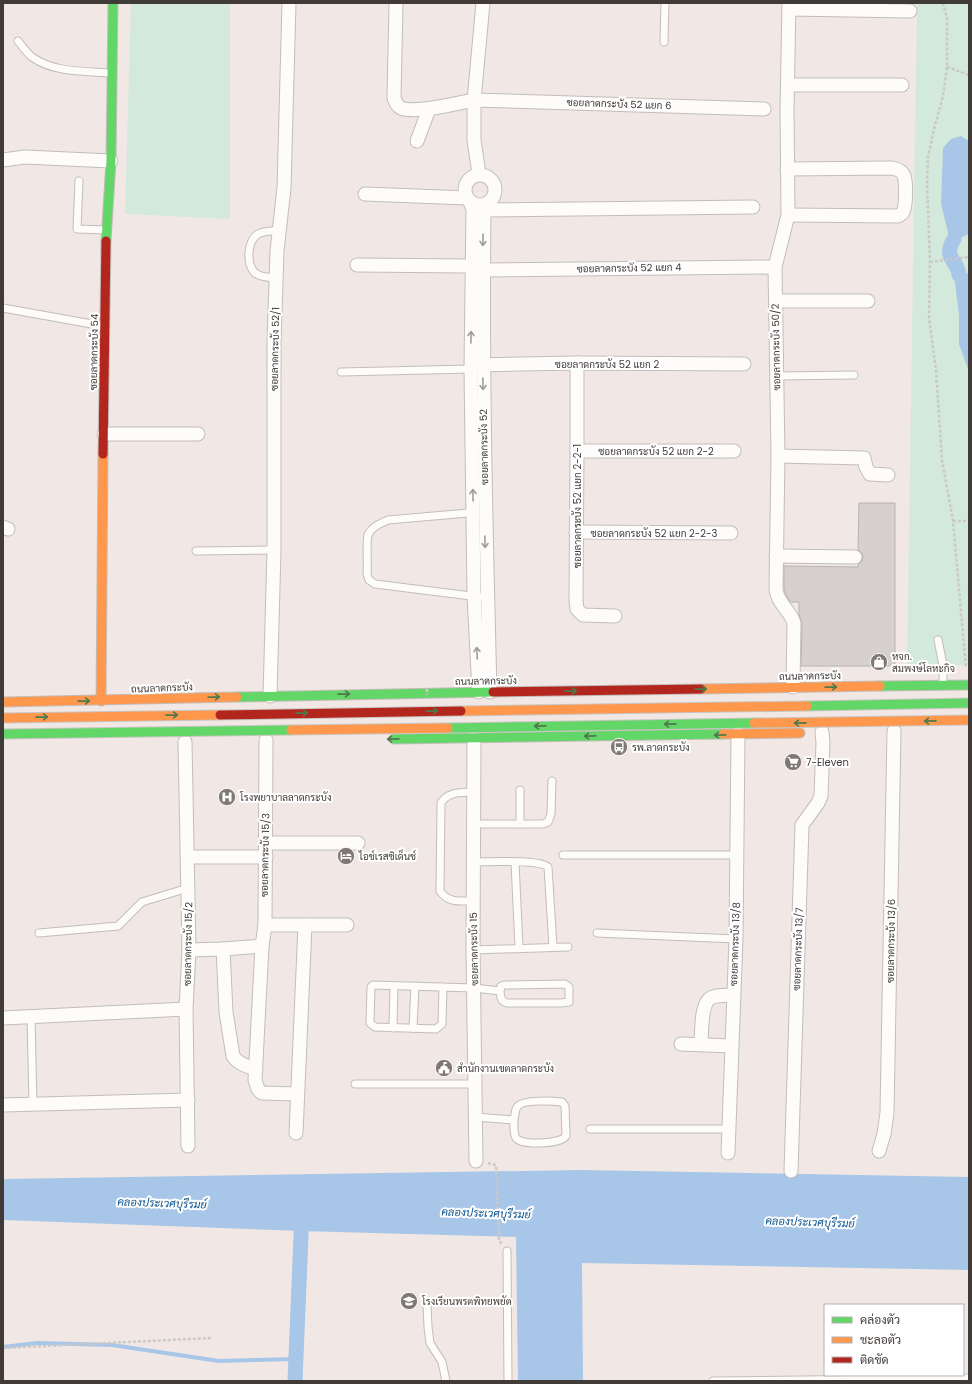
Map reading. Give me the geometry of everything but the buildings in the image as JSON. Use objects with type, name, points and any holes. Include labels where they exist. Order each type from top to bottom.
[{"type":"main road","name":"ซอยลาดกระบัง 54","points":[[102,742],[101,574],[106,230],[111,161],[113,3]]},
{"type":"main road","name":"ถนนลาดกระบัง","points":[[3,702],[485,692],[969,685]]},
{"type":"main road","points":[[3,718],[969,703]]},
{"type":"main road","points":[[3,734],[969,720]]},
{"type":"main road","points":[[386,739],[818,732]]},
{"type":"street","name":"ซอยลาดกระบัง 52/1","points":[[270,696],[274,550],[274,342],[279,230],[284,188],[289,3]]},
{"type":"street","name":"ซอยลาดกระบัง 52 แยก 6","points":[[396,3],[394,98],[396,104],[404,109],[429,109],[474,100],[764,109]]},
{"type":"street","points":[[479,174],[474,140],[474,100],[483,3]]},
{"type":"street","points":[[789,6],[910,11]]},
{"type":"street","name":"ซอยลาดกระบัง 50/2","points":[[789,6],[787,109],[788,215],[775,266],[778,456],[776,594],[794,623],[793,687]]},
{"type":"street","points":[[788,85],[902,86]]},
{"type":"street","points":[[417,141],[429,109]]},
{"type":"street","points":[[3,160],[25,157],[111,161]]},
{"type":"street","points":[[787,169],[892,168],[903,173],[905,180],[904,208],[902,213],[898,216],[788,215]]},
{"type":"street","name":"ซอยลาดกระบัง 52","points":[[478,268],[486,207],[494,198],[496,192],[495,185],[491,179],[486,175],[479,174],[468,180],[465,186],[465,192],[473,209],[478,268],[477,367],[480,597],[485,692]]},
{"type":"street","points":[[365,194],[469,200],[475,206],[486,207],[753,207]]},
{"type":"street","name":"ซอยลาดกระบัง 52 แยก 4","points":[[357,265],[467,266],[478,268],[775,266]]},
{"type":"street","points":[[776,301],[868,301]]},
{"type":"street","name":"ซอยลาดกระบัง 52 แยก 2","points":[[477,367],[577,363],[744,364]]},
{"type":"street","name":"ซอยลาดกระบัง 52 แยก 2-2-1","points":[[577,363],[578,451],[576,601],[578,609],[583,615],[615,616]]},
{"type":"street","points":[[104,434],[198,434]]},
{"type":"street","name":"ซอยลาดกระบัง 52 แยก 2-2","points":[[578,451],[734,451]]},
{"type":"street","points":[[778,456],[864,458],[866,467],[870,474],[888,475]]},
{"type":"street","name":"ซอยลาดกระบัง 52 แยก 2-2-3","points":[[576,532],[731,533]]},
{"type":"street","points":[[776,556],[855,558]]},
{"type":"street","name":"ซอยลาดกระบัง 13/6","points":[[879,1151],[884,1134],[887,1113],[894,731]]},
{"type":"street","name":"ซอยลาดกระบัง 13/7","points":[[791,1171],[802,825],[818,803],[821,796],[822,743],[818,732]]},
{"type":"street","name":"ซอยลาดกระบัง 13/8","points":[[728,1153],[736,939],[738,734]]},
{"type":"street","name":"ซอยลาดกระบัง 15","points":[[474,738],[473,950],[476,1161]]},
{"type":"street","name":"ซอยลาดกระบัง 15/3","points":[[266,740],[266,857],[264,925],[255,1080],[259,1091],[262,1093],[297,1094]]},
{"type":"street","name":"ซอยลาดกระบัง 15/2","points":[[185,742],[189,950],[186,1009],[188,1146]]},
{"type":"street","points":[[266,843],[358,843]]},
{"type":"street","points":[[188,857],[266,857]]},
{"type":"street","points":[[264,925],[346,925]]},
{"type":"street","points":[[296,1133],[305,925]]},
{"type":"street","points":[[189,950],[262,946]]},
{"type":"street","points":[[223,949],[226,1012],[233,1056],[245,1066],[256,1069]]},
{"type":"street","points":[[701,1044],[703,1014],[708,1000],[712,997],[733,995]]},
{"type":"street","points":[[3,1018],[186,1009]]},
{"type":"street","points":[[681,1044],[731,1046]]},
{"type":"street","points":[[3,1105],[188,1100]]},
{"type":"lane","points":[[664,42],[665,3]]},
{"type":"lane","points":[[18,41],[31,57],[46,66],[112,73]]},
{"type":"lane","points":[[79,181],[77,229],[106,230]]},
{"type":"lane","points":[[276,278],[262,277],[255,273],[250,266],[249,255],[254,237],[260,233],[279,230]]},
{"type":"lane","points":[[3,308],[105,327]]},
{"type":"lane","points":[[341,372],[477,367]]},
{"type":"lane","points":[[776,376],[854,375]]},
{"type":"lane","points":[[479,515],[468,512],[388,520],[380,523],[372,529],[368,535],[367,574],[369,580],[375,584],[480,597]]},
{"type":"lane","points":[[196,551],[274,550]]},
{"type":"lane","points":[[938,640],[943,665],[943,685]]},
{"type":"lane","points":[[474,824],[543,824],[548,822],[551,814],[552,781]]},
{"type":"lane","points":[[520,790],[520,824]]},
{"type":"lane","points":[[473,901],[450,900],[440,891],[441,803],[445,798],[453,794],[474,792]]},
{"type":"lane","points":[[563,855],[736,855]]},
{"type":"lane","points":[[474,862],[545,864],[548,867],[553,948]]},
{"type":"lane","points":[[515,862],[519,948]]},
{"type":"lane","points":[[39,933],[118,926],[142,902],[188,888]]},
{"type":"lane","points":[[597,933],[736,939]]},
{"type":"lane","points":[[473,950],[568,947]]},
{"type":"lane","points":[[565,984],[569,987],[569,1002],[507,1003],[503,1002],[501,999],[500,991],[501,986],[504,985],[565,984]]},
{"type":"lane","points":[[443,987],[442,1024],[436,1029],[374,1027],[370,1023],[371,987],[373,985],[394,986],[415,986],[474,988],[500,991]]},
{"type":"lane","points":[[393,1028],[394,986]]},
{"type":"lane","points":[[413,1028],[415,986]]},
{"type":"lane","points":[[31,1017],[33,1104]]},
{"type":"lane","points":[[355,1084],[474,1084]]},
{"type":"lane","points":[[528,1102],[562,1102],[565,1106],[566,1136],[563,1140],[557,1142],[525,1143],[519,1141],[516,1137],[514,1120],[516,1108],[521,1104],[528,1102]]},
{"type":"lane","points":[[475,1117],[514,1120]]},
{"type":"lane","points":[[590,1129],[729,1129]]},
{"type":"lane","points":[[507,1252],[508,1381]]},
{"type":"lane","points":[[427,1305],[430,1343],[442,1362],[446,1381]]},
{"type":"lane","points":[[713,1381],[969,1378]]},
{"type":"path","points":[[943,3],[947,18],[947,67],[943,96],[928,158],[927,184],[930,262],[929,318],[936,371],[942,460],[953,521],[966,674]]},
{"type":"path","points":[[947,67],[969,75]]},
{"type":"path","points":[[930,262],[968,257]]},
{"type":"path","points":[[953,521],[969,521]]},
{"type":"path","points":[[476,1161],[496,1165],[499,1240],[507,1252]]},
{"type":"path","points":[[3,1348],[211,1338]]},
{"type":"green space","points":[[131,3],[230,3],[230,219],[125,214]]},
{"type":"green space","points":[[917,3],[969,3],[969,665],[907,666]]},
{"type":"water","points":[[961,136],[969,141],[969,234],[959,239],[955,239],[949,236],[941,204],[943,148],[951,139]]},
{"type":"water","points":[[967,273],[969,275],[969,372],[959,344],[959,315],[955,282],[959,275]]},
{"type":"water","name":"คลองประเวศบุรีรมย์","points":[[581,1170],[969,1177],[969,1270],[582,1263],[583,1381],[518,1381],[516,1237],[3,1220],[3,1179]]},
{"type":"waterway","points":[[954,239],[951,246],[950,255],[959,275]]},
{"type":"waterway","points":[[295,1381],[302,1212]]},
{"type":"waterway","points":[[3,1347],[37,1343],[112,1345],[219,1361],[295,1359]]},
{"type":"traffic: fast","points":[[106,241],[111,161],[113,3]]},
{"type":"traffic: fast","points":[[880,686],[969,685]]},
{"type":"traffic: fast","points":[[237,697],[493,692]]},
{"type":"traffic: fast","points":[[807,706],[969,703]]},
{"type":"traffic: fast","points":[[448,728],[754,723]]},
{"type":"traffic: fast","points":[[3,734],[291,730]]},
{"type":"traffic: fast","points":[[394,739],[723,734]]},
{"type":"traffic: slow","points":[[101,701],[103,454]]},
{"type":"traffic: slow","points":[[701,689],[880,686]]},
{"type":"traffic: slow","points":[[3,702],[237,697]]},
{"type":"traffic: slow","points":[[461,711],[807,706]]},
{"type":"traffic: slow","points":[[3,718],[220,715]]},
{"type":"traffic: slow","points":[[754,723],[969,720]]},
{"type":"traffic: slow","points":[[291,730],[448,728]]},
{"type":"traffic: slow","points":[[723,734],[800,733]]},
{"type":"traffic: jam","points":[[103,454],[106,241]]},
{"type":"traffic: jam","points":[[493,692],[701,689]]},
{"type":"traffic: jam","points":[[220,715],[461,711]]},
{"type":"place","name":"หจก. สมพงษ์โลหะกิจ","points":[[879,662]]},
{"type":"place","name":"รพ.ลาดกระบัง","points":[[619,747]]},
{"type":"place","name":"7-Eleven","points":[[793,762]]},
{"type":"place","name":"โรงพยาบาลลาดกระบัง","points":[[227,797]]},
{"type":"place","name":"ไอช์เรสซิเด็นช์","points":[[346,856]]},
{"type":"place","name":"สำนักงานเขตลาดกระบัง","points":[[444,1068]]},
{"type":"place","name":"โรงเรียนพรตพิทยพยัต","points":[[409,1301]]}]
